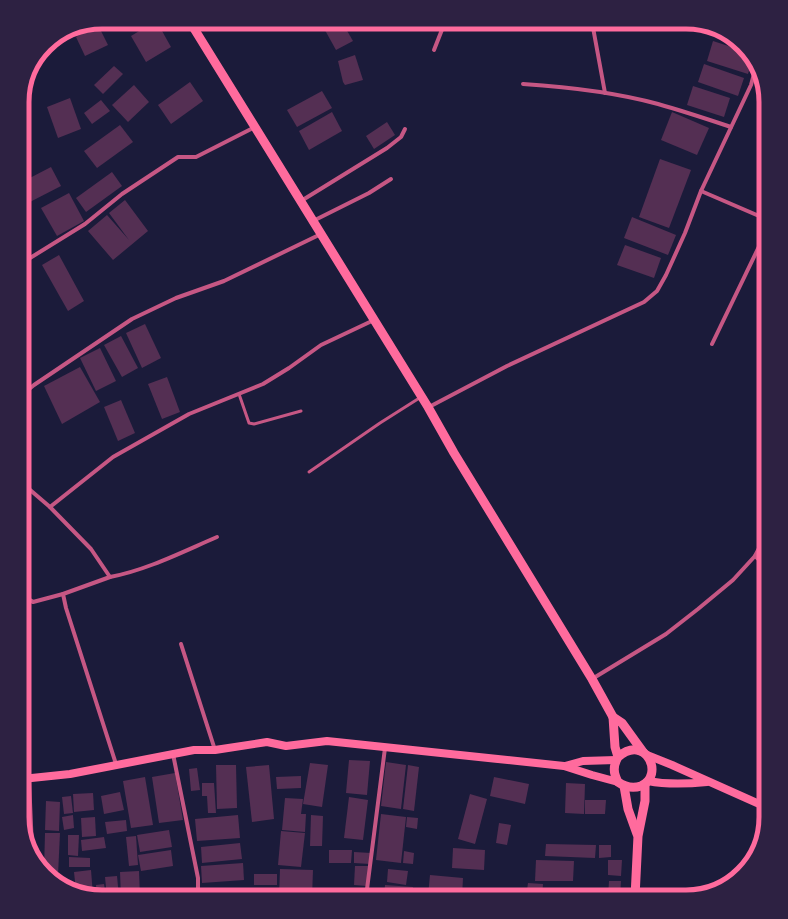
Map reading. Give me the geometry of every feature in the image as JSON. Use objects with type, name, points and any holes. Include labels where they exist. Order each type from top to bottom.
[{"type":"main road","points":[[194,29],[422,397],[454,454],[592,679],[613,716],[622,723],[651,763],[652,770],[646,783],[645,801],[638,836],[635,890]]},
{"type":"main road","points":[[613,716],[617,758]]},
{"type":"main road","points":[[29,779],[70,774],[194,750],[215,750],[267,742],[286,746],[327,741],[564,766],[630,788],[646,783],[683,784],[708,782]]},
{"type":"main road","points":[[638,836],[621,784],[613,769],[617,758],[624,751],[630,749],[637,750],[759,804]]},
{"type":"main road","points":[[564,766],[583,761],[617,758]]},
{"type":"street","points":[[434,50],[442,29]]},
{"type":"street","points":[[593,29],[605,93]]},
{"type":"street","points":[[428,407],[507,366],[644,302],[657,291],[685,233],[701,191],[751,84],[753,75]]},
{"type":"street","points":[[523,84],[575,88],[605,93],[657,104],[731,127]]},
{"type":"street","points":[[29,259],[85,224],[122,194],[178,158],[196,157],[255,126]]},
{"type":"street","points":[[300,201],[388,148],[401,137],[405,129]]},
{"type":"street","points":[[313,222],[369,193],[391,179]]},
{"type":"street","points":[[701,191],[759,216]]},
{"type":"street","points":[[29,390],[132,319],[176,298],[224,281],[321,234]]},
{"type":"street","points":[[712,344],[759,247]]},
{"type":"street","points":[[50,507],[113,457],[189,414],[263,384],[289,368],[321,345],[374,320]]},
{"type":"street","points":[[29,489],[50,507],[91,549],[110,577]]},
{"type":"street","points":[[29,599],[33,602],[63,594],[110,577],[142,569],[217,537]]},
{"type":"street","points":[[592,679],[666,634],[698,609],[733,580],[755,556],[759,548]]},
{"type":"street","points":[[755,556],[759,560]]},
{"type":"street","points":[[63,594],[66,608],[116,764]]},
{"type":"street","points":[[181,644],[215,750]]},
{"type":"street","points":[[367,890],[385,748]]},
{"type":"street","points":[[173,754],[198,878],[198,890]]},
{"type":"street","points":[[29,818],[30,832]]},
{"type":"lane","points":[[238,394],[249,423],[254,424],[301,411]]},
{"type":"lane","points":[[309,472],[422,397]]},
{"type":"building","points":[[100,29],[108,45],[85,56],[76,37],[89,30]]},
{"type":"building","points":[[142,29],[161,29],[171,47],[146,62],[131,36]]},
{"type":"building","points":[[324,29],[346,29],[353,41],[336,50]]},
{"type":"building","points":[[713,41],[735,48],[747,61],[750,68],[748,74],[707,61]]},
{"type":"building","points":[[355,55],[363,80],[345,85],[338,61]]},
{"type":"building","points":[[704,64],[744,78],[738,96],[698,82]]},
{"type":"building","points":[[114,66],[123,74],[103,94],[94,85]]},
{"type":"building","points":[[190,82],[203,101],[171,124],[158,105]]},
{"type":"building","points":[[134,85],[149,102],[128,122],[112,105]]},
{"type":"building","points":[[693,86],[730,98],[724,117],[687,105]]},
{"type":"building","points":[[322,91],[332,108],[297,127],[287,110]]},
{"type":"building","points":[[70,98],[81,129],[58,138],[47,107]]},
{"type":"building","points":[[101,100],[110,111],[92,124],[84,113]]},
{"type":"building","points":[[332,112],[342,131],[309,150],[299,131]]},
{"type":"building","points":[[672,112],[709,128],[697,155],[661,140]]},
{"type":"building","points":[[387,122],[395,135],[374,149],[366,136]]},
{"type":"building","points":[[120,125],[133,142],[97,168],[84,151]]},
{"type":"building","points":[[660,159],[691,170],[669,228],[639,217]]},
{"type":"building","points":[[51,167],[61,186],[29,202],[29,178]]},
{"type":"building","points":[[112,172],[122,186],[86,212],[76,198]]},
{"type":"building","points":[[69,193],[84,221],[57,236],[41,208]]},
{"type":"building","points":[[125,200],[148,231],[113,260],[88,231],[107,215],[129,240],[109,213]]},
{"type":"building","points":[[632,217],[676,235],[668,255],[624,238]]},
{"type":"building","points":[[625,245],[661,258],[654,278],[617,265]]},
{"type":"building","points":[[59,255],[84,301],[68,311],[42,265]]},
{"type":"building","points":[[145,324],[161,358],[142,368],[126,333]]},
{"type":"building","points":[[121,336],[138,368],[122,377],[104,345]]},
{"type":"building","points":[[100,348],[116,381],[96,391],[80,358]]},
{"type":"building","points":[[80,367],[100,402],[62,424],[44,386]]},
{"type":"building","points":[[167,377],[180,412],[162,419],[148,384]]},
{"type":"building","points":[[121,400],[135,433],[118,441],[104,407]]},
{"type":"building","points":[[349,760],[370,761],[367,795],[346,793]]},
{"type":"building","points":[[386,762],[406,765],[401,809],[381,806]]},
{"type":"building","points":[[310,763],[328,765],[322,807],[303,804]]},
{"type":"building","points":[[216,765],[236,765],[237,808],[217,809]]},
{"type":"building","points":[[269,765],[274,819],[252,822],[246,767]]},
{"type":"building","points":[[408,765],[419,767],[414,811],[403,809]]},
{"type":"building","points":[[197,768],[200,790],[191,791],[189,769]]},
{"type":"building","points":[[175,773],[183,820],[159,823],[152,777]]},
{"type":"building","points":[[301,776],[301,788],[277,789],[276,777]]},
{"type":"building","points":[[145,777],[153,825],[131,828],[123,781]]},
{"type":"building","points":[[494,777],[529,784],[525,804],[490,796]]},
{"type":"building","points":[[202,783],[214,783],[216,813],[208,813],[207,796],[202,796]]},
{"type":"building","points":[[566,783],[585,784],[584,814],[565,813]]},
{"type":"building","points":[[120,792],[124,810],[104,814],[101,796]]},
{"type":"building","points":[[93,793],[94,810],[74,812],[73,794]]},
{"type":"building","points":[[470,794],[487,799],[475,844],[458,839]]},
{"type":"building","points":[[71,796],[73,813],[64,814],[62,797]]},
{"type":"building","points":[[349,797],[368,800],[363,840],[344,838]]},
{"type":"building","points":[[285,798],[303,799],[301,814],[306,814],[305,832],[282,830]]},
{"type":"building","points":[[585,800],[606,800],[605,814],[585,814]]},
{"type":"building","points":[[46,801],[60,802],[59,831],[45,830]]},
{"type":"building","points":[[381,814],[406,817],[401,863],[376,860]]},
{"type":"building","points":[[73,815],[74,828],[64,830],[62,817]]},
{"type":"building","points":[[238,815],[240,838],[197,841],[195,819]]},
{"type":"building","points":[[311,815],[323,816],[322,846],[310,846]]},
{"type":"building","points":[[95,817],[96,836],[82,837],[81,818]]},
{"type":"building","points":[[407,817],[418,818],[417,829],[406,827]]},
{"type":"building","points":[[126,820],[127,831],[107,834],[105,822]]},
{"type":"building","points":[[499,823],[511,825],[507,845],[496,843]]},
{"type":"building","points":[[169,830],[172,847],[140,852],[137,835]]},
{"type":"building","points":[[281,831],[305,833],[301,867],[278,865]]},
{"type":"building","points":[[45,833],[60,833],[58,875],[44,861]]},
{"type":"building","points":[[68,835],[79,835],[78,856],[68,855]]},
{"type":"building","points":[[136,836],[138,865],[129,866],[126,837]]},
{"type":"building","points":[[104,837],[106,848],[82,851],[81,840]]},
{"type":"building","points":[[240,843],[242,859],[202,863],[201,847]]},
{"type":"building","points":[[546,844],[596,845],[595,858],[545,856]]},
{"type":"building","points":[[599,845],[611,845],[611,857],[599,858]]},
{"type":"building","points":[[453,848],[485,850],[484,870],[452,868]]},
{"type":"building","points":[[171,850],[173,866],[141,871],[138,855]]},
{"type":"building","points":[[329,850],[352,850],[351,863],[329,863]]},
{"type":"building","points":[[404,851],[414,853],[413,864],[403,863]]},
{"type":"building","points":[[354,852],[371,853],[370,864],[354,863]]},
{"type":"building","points":[[69,857],[90,858],[90,867],[69,867]]},
{"type":"building","points":[[536,860],[574,861],[573,881],[535,881]]},
{"type":"building","points":[[608,860],[622,860],[621,876],[608,875]]},
{"type":"building","points":[[243,863],[244,880],[202,883],[201,866]]},
{"type":"building","points":[[355,866],[368,866],[367,886],[354,885]]},
{"type":"building","points":[[280,869],[313,870],[312,890],[279,890]]},
{"type":"building","points":[[388,869],[408,871],[406,885],[387,882]]},
{"type":"building","points":[[91,870],[93,890],[75,884],[74,872]]},
{"type":"building","points":[[139,871],[140,890],[121,890],[120,872]]},
{"type":"building","points":[[254,874],[277,874],[277,885],[254,885]]},
{"type":"building","points":[[430,875],[463,878],[462,890],[429,890]]},
{"type":"building","points":[[117,876],[118,890],[106,890],[105,877]]},
{"type":"building","points":[[609,881],[621,881],[620,890],[608,890]]},
{"type":"building","points":[[528,883],[543,884],[543,890],[527,890]]},
{"type":"building","points":[[104,884],[105,890],[96,890],[96,885]]},
{"type":"building","points":[[385,885],[413,887],[413,890],[385,890]]}]
